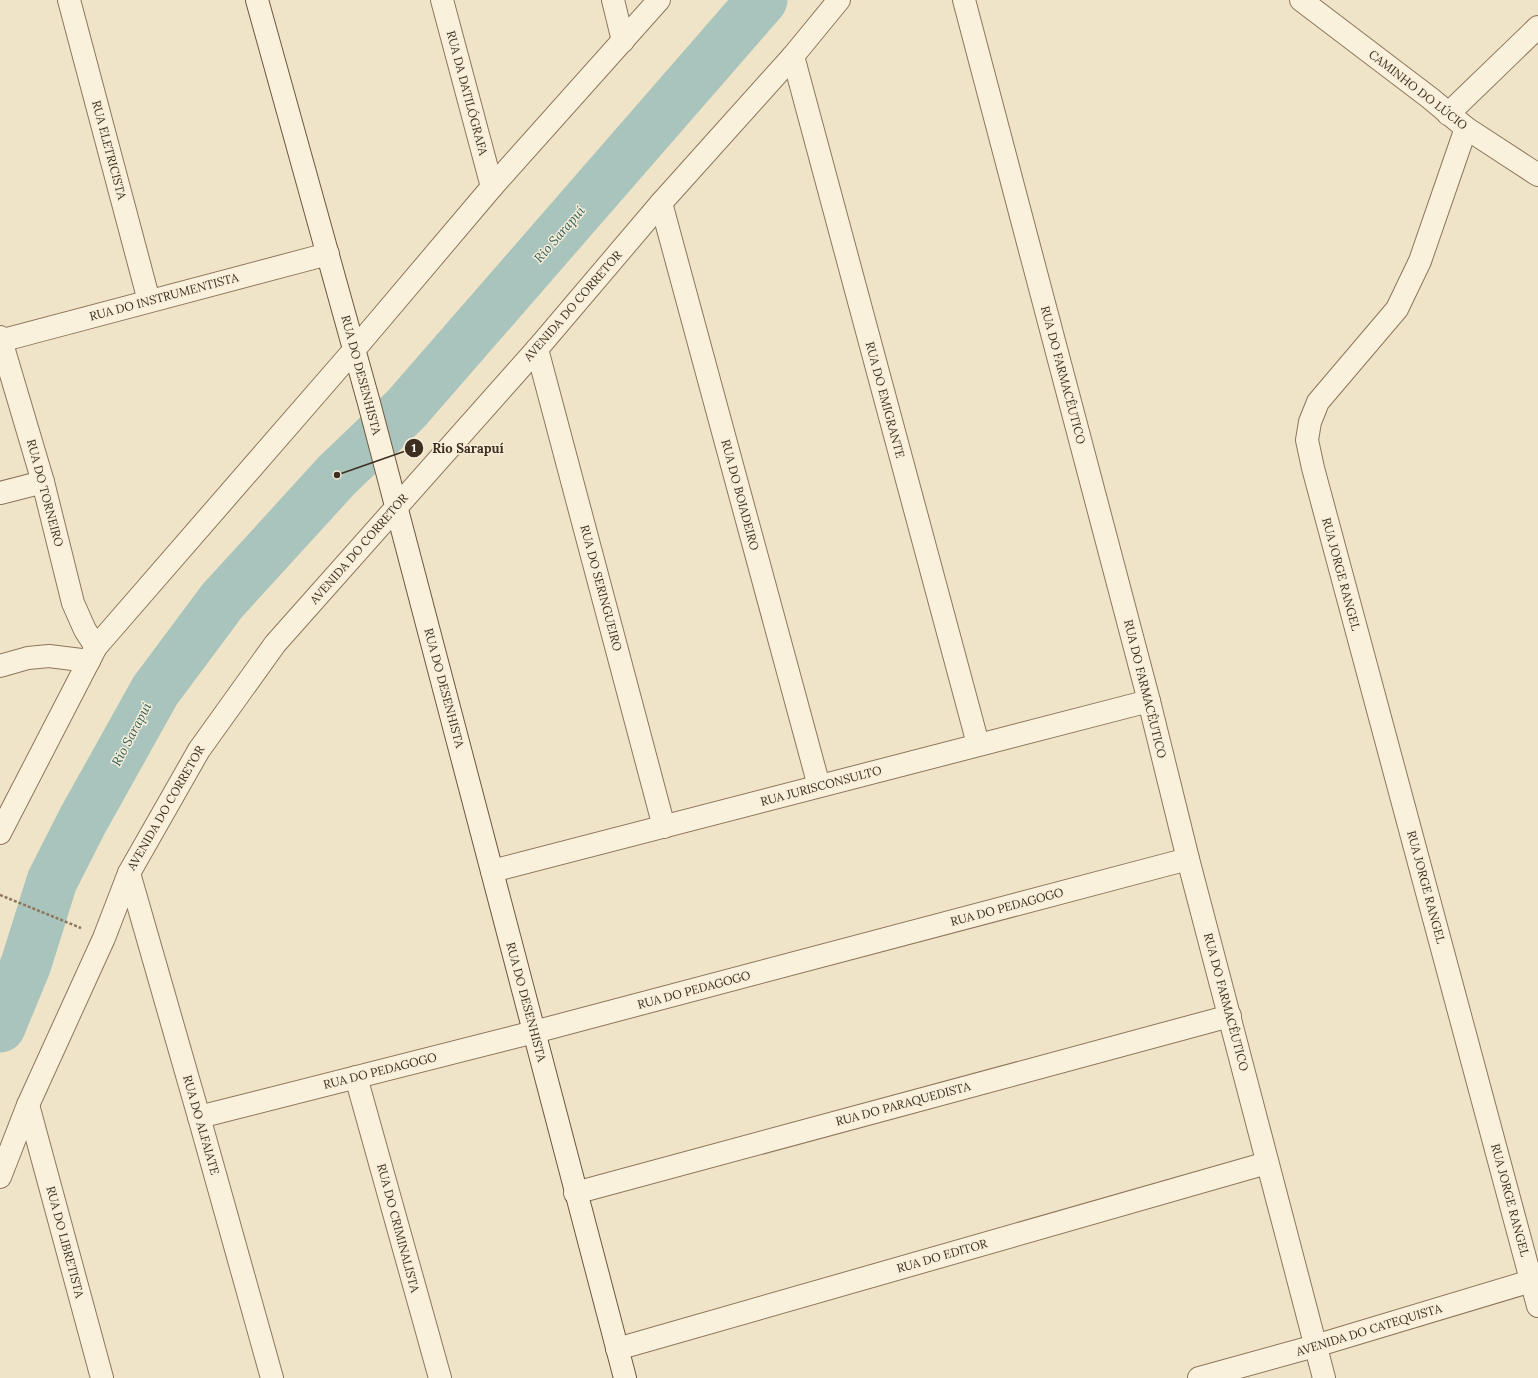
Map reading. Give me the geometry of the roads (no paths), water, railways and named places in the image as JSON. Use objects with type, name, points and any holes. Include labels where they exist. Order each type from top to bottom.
[{"type":"street","name":"RUA ELETRICISTA","points":[[69,0],[149,301]]},
{"type":"street","name":"RUA DO DESENHISTA","points":[[257,0],[369,403],[575,1193],[625,1378]]},
{"type":"street","name":"RUA DA DATILÓGRAFA","points":[[442,0],[492,187]]},
{"type":"street","points":[[613,0],[623,41]]},
{"type":"street","points":[[0,833],[93,654],[492,187],[658,0]]},
{"type":"street","name":"AVENIDA DO CORRETOR","points":[[0,1178],[28,1105],[104,938],[129,873],[199,750],[275,644],[537,349],[661,203],[793,56],[839,0]]},
{"type":"street","name":"RUA DO FARMACÊUTICO","points":[[964,0],[1149,701],[1188,859],[1324,1378]]},
{"type":"street","name":"CAMINHO DO LÚCIO","points":[[1301,0],[1430,98],[1466,128],[1538,175]]},
{"type":"street","points":[[1448,114],[1538,27]]},
{"type":"street","name":"RUA DO EMIGRANTE","points":[[793,56],[978,744]]},
{"type":"street","name":"RUA JORGE RANGEL","points":[[1466,128],[1420,261],[1398,309],[1318,402],[1310,422],[1308,440],[1313,468],[1535,1280],[1538,1306]]},
{"type":"street","name":"RUA DO BOIADEIRO","points":[[661,203],[819,786]]},
{"type":"street","name":"RUA DO INSTRUMENTISTA","points":[[0,339],[328,254]]},
{"type":"street","name":"RUA DO TORNEIRO","points":[[0,339],[43,482],[73,603],[85,630],[93,654]]},
{"type":"street","name":"RUA DO SERINGUEIRO","points":[[537,349],[664,827]]},
{"type":"street","points":[[0,493],[43,482]]},
{"type":"street","points":[[0,666],[28,658],[93,654]]},
{"type":"street","name":"RUA JURISCONSULTO","points":[[492,871],[978,744],[1149,701]]},
{"type":"street","name":"RUA DO PEDAGOGO","points":[[199,1117],[534,1032],[1188,859]]},
{"type":"street","name":"RUA DO ALFAIATE","points":[[129,873],[272,1378]]},
{"type":"street","name":"RUA DO PARAQUEDISTA","points":[[575,1193],[1230,1016]]},
{"type":"street","name":"RUA DO CRIMINALISTA","points":[[356,1077],[440,1378]]},
{"type":"street","name":"RUA DO LIBRETISTA","points":[[28,1105],[102,1378]]},
{"type":"street","name":"RUA DO EDITOR","points":[[617,1349],[1267,1163]]},
{"type":"street","name":"AVENIDA DO CATEQUISTA","points":[[1199,1378],[1315,1346],[1535,1280]]},
{"type":"waterway","name":"Rio Sarapuí","points":[[0,1027],[26,964],[52,881],[83,820],[155,691],[222,601],[337,475],[406,409],[762,0]]},
{"type":"place","name":"Rio Sarapuí","points":[[337,475]]}]
